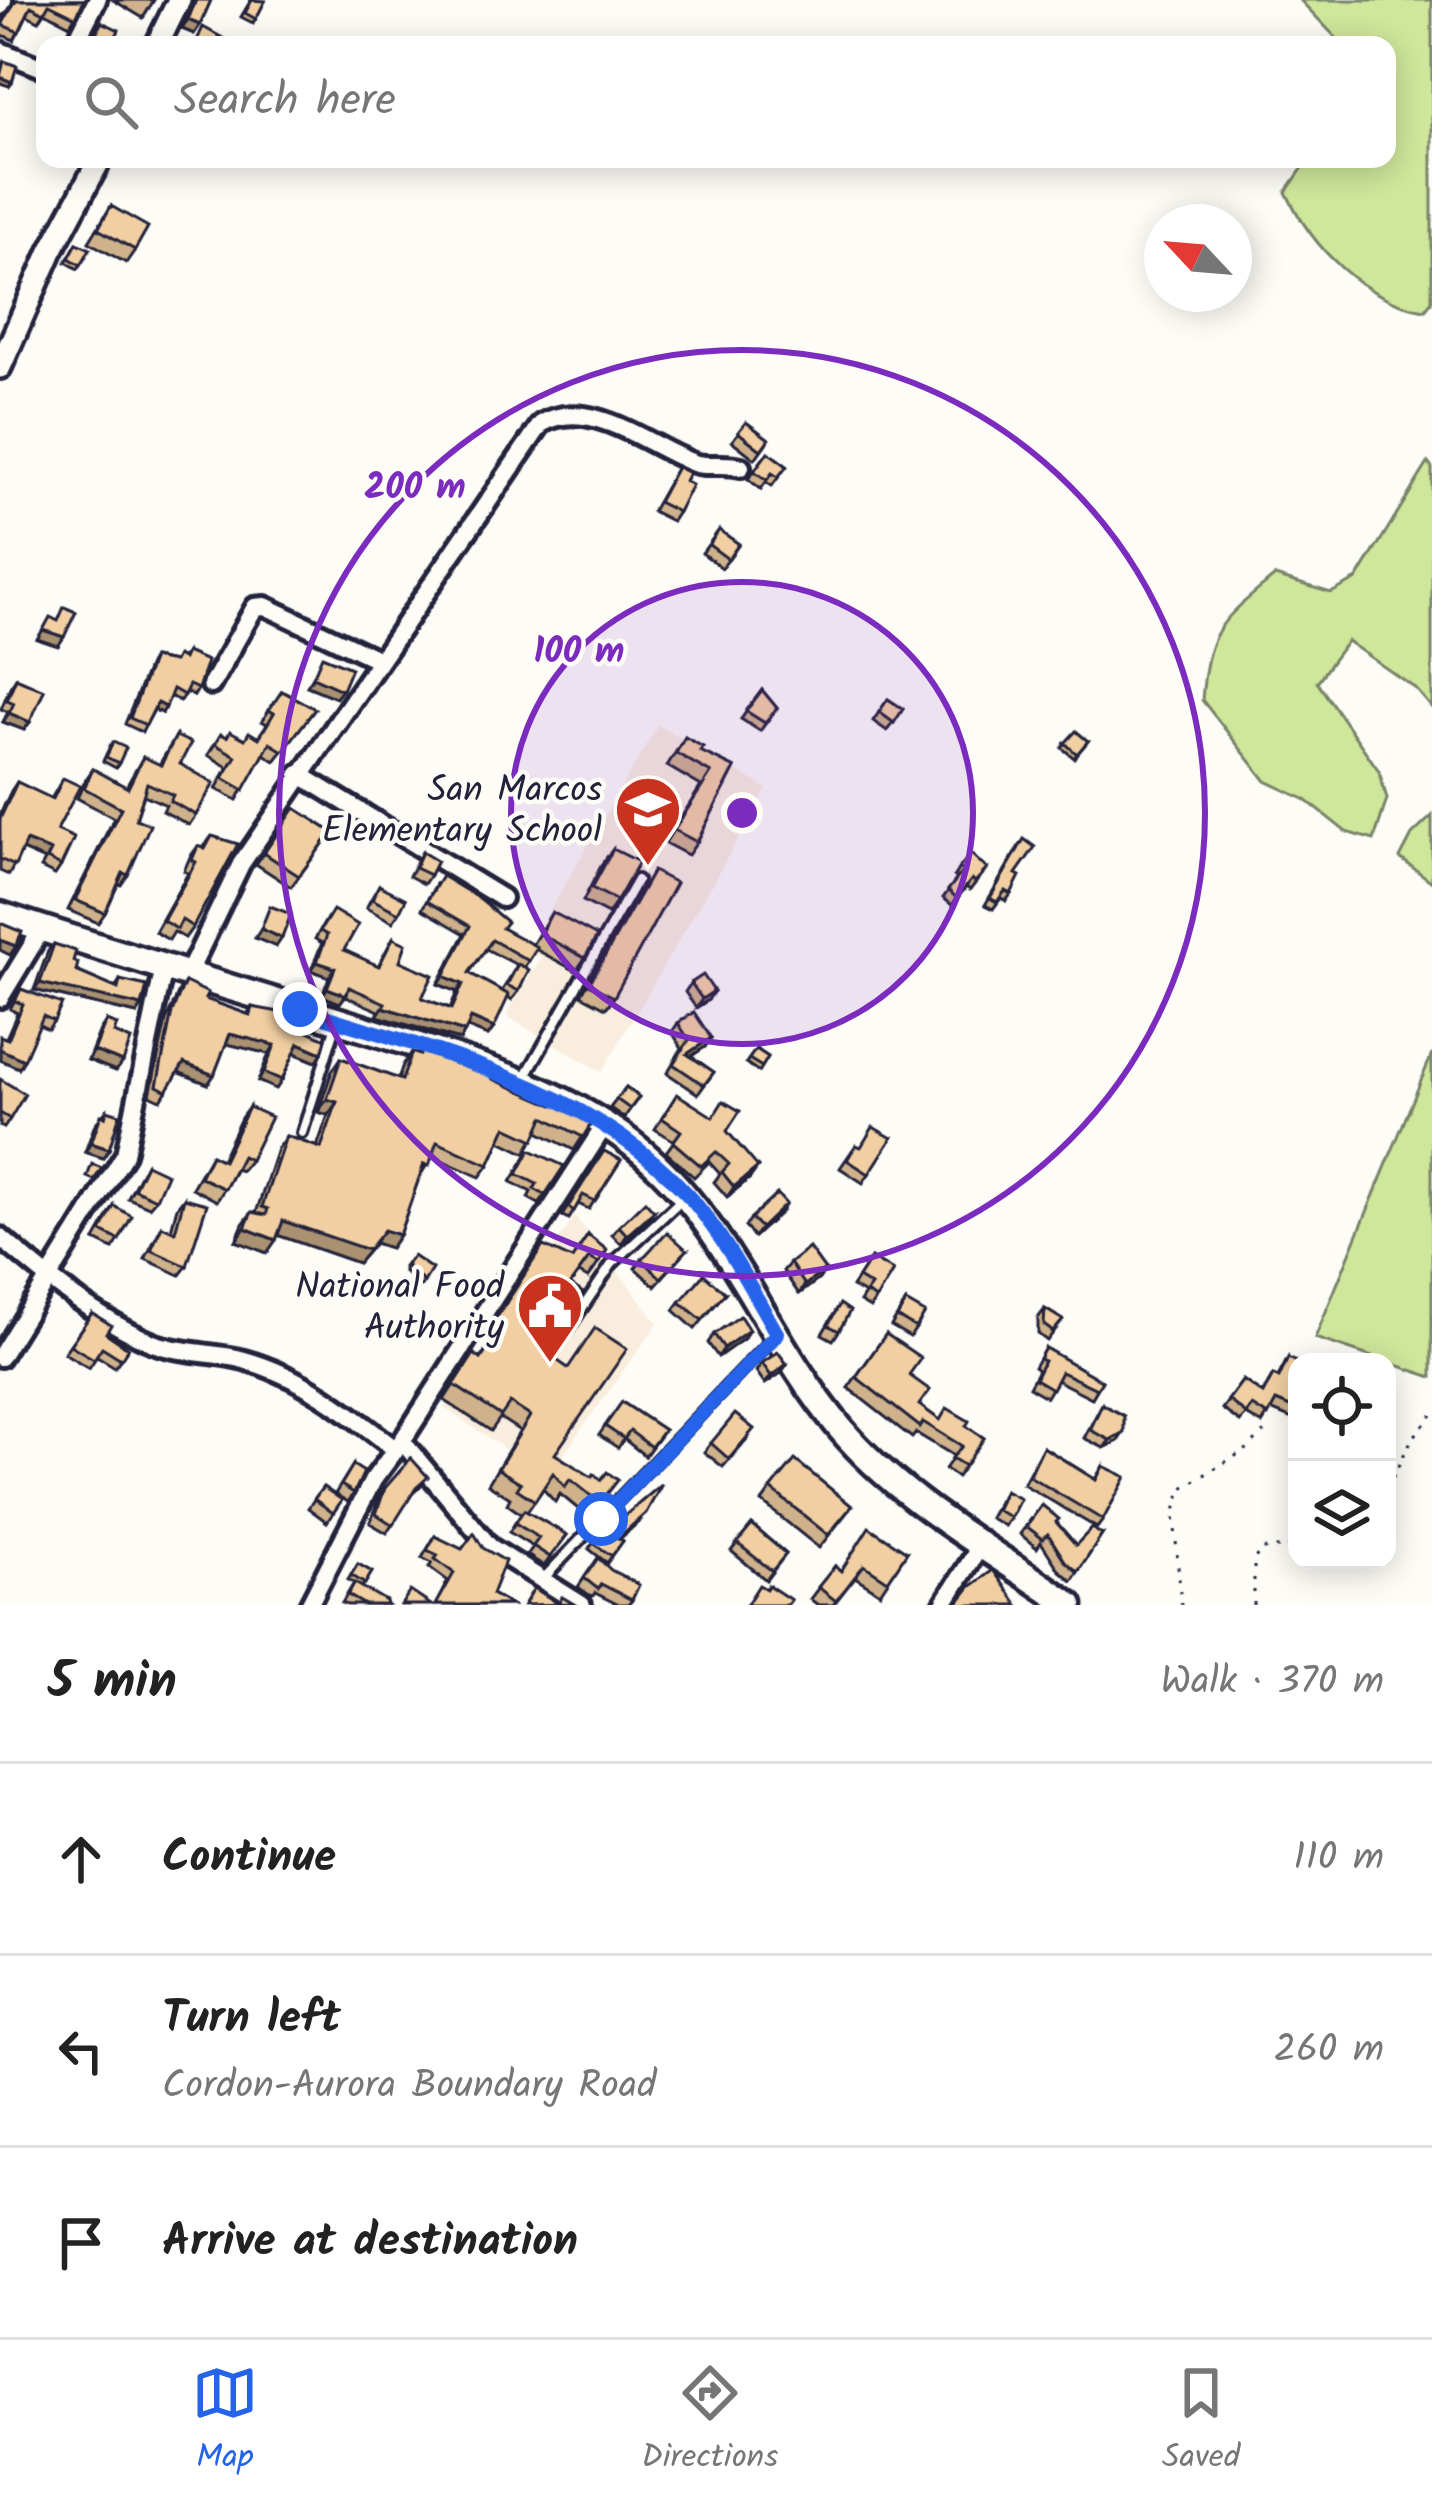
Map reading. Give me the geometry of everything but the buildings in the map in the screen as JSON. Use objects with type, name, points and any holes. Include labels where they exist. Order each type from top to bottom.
[{"type":"main road","points":[[0,914],[521,1083],[605,1125],[687,1194],[708,1220],[842,1430],[881,1469],[1070,1605]]},
{"type":"street","points":[[79,36],[97,0]]},
{"type":"street","points":[[161,36],[179,0]]},
{"type":"street","points":[[0,50],[36,65]]},
{"type":"street","points":[[0,367],[51,251],[95,168]]},
{"type":"street","points":[[0,1357],[125,1154],[176,970],[299,774],[531,435],[555,416],[571,412],[701,466],[720,462],[741,467]]},
{"type":"street","points":[[211,685],[255,607],[266,606],[379,660]]},
{"type":"street","points":[[299,774],[502,898]]},
{"type":"street","points":[[0,998],[42,928]]},
{"type":"street","points":[[309,1605],[373,1480],[605,1125]]},
{"type":"street","points":[[0,1238],[47,1277],[152,1342],[237,1358],[290,1375],[399,1445],[490,1547],[582,1605]]},
{"type":"street","points":[[943,1605],[981,1545]]},
{"type":"street","points":[[1033,1579],[1041,1605]]},
{"type":"lane","points":[[521,1083],[637,880]]},
{"type":"lane","points":[[302,1133],[338,1021]]},
{"type":"lane","points":[[545,1364],[612,1264],[687,1194]]},
{"type":"lane","points":[[542,1581],[777,1334]]},
{"type":"path","points":[[1396,1471],[1412,1439],[1432,1415]]},
{"type":"path","points":[[1181,1605],[1174,1515],[1180,1489],[1247,1449],[1271,1426]]},
{"type":"path","points":[[1254,1605],[1254,1559],[1264,1549],[1288,1547]]},
{"type":"shaded area","name":"San Marcos Elementary School","points":[[658,725],[767,789],[602,1072],[506,1016],[541,957],[528,948]]},
{"type":"shaded area","name":"National Food Authority","points":[[575,1216],[658,1323],[547,1477],[444,1408]]},
{"type":"green space","points":[[1300,0],[1432,0],[1432,301],[1425,310],[1380,295],[1342,268],[1310,232],[1286,192],[1303,168],[1396,168],[1396,36],[1334,36]]},
{"type":"green space","points":[[1428,463],[1432,468],[1432,708],[1416,689],[1347,641],[1317,682],[1379,771],[1387,799],[1374,840],[1346,832],[1306,800],[1266,781],[1202,700],[1205,676],[1220,628],[1275,576],[1331,593],[1357,579]]},
{"type":"green space","points":[[1432,816],[1432,882],[1400,858],[1412,835]]},
{"type":"green space","points":[[1432,1054],[1432,1377],[1396,1365],[1396,1353],[1360,1353],[1315,1338]]},
{"type":"place","name":"San Marcos Elementary School","points":[[648,868]]},
{"type":"place","name":"National Food Authority","points":[[550,1365]]},
{"type":"route","points":[[300,1009],[494,1072],[557,1098],[605,1125],[687,1194],[757,1299],[777,1334],[601,1519]]}]
